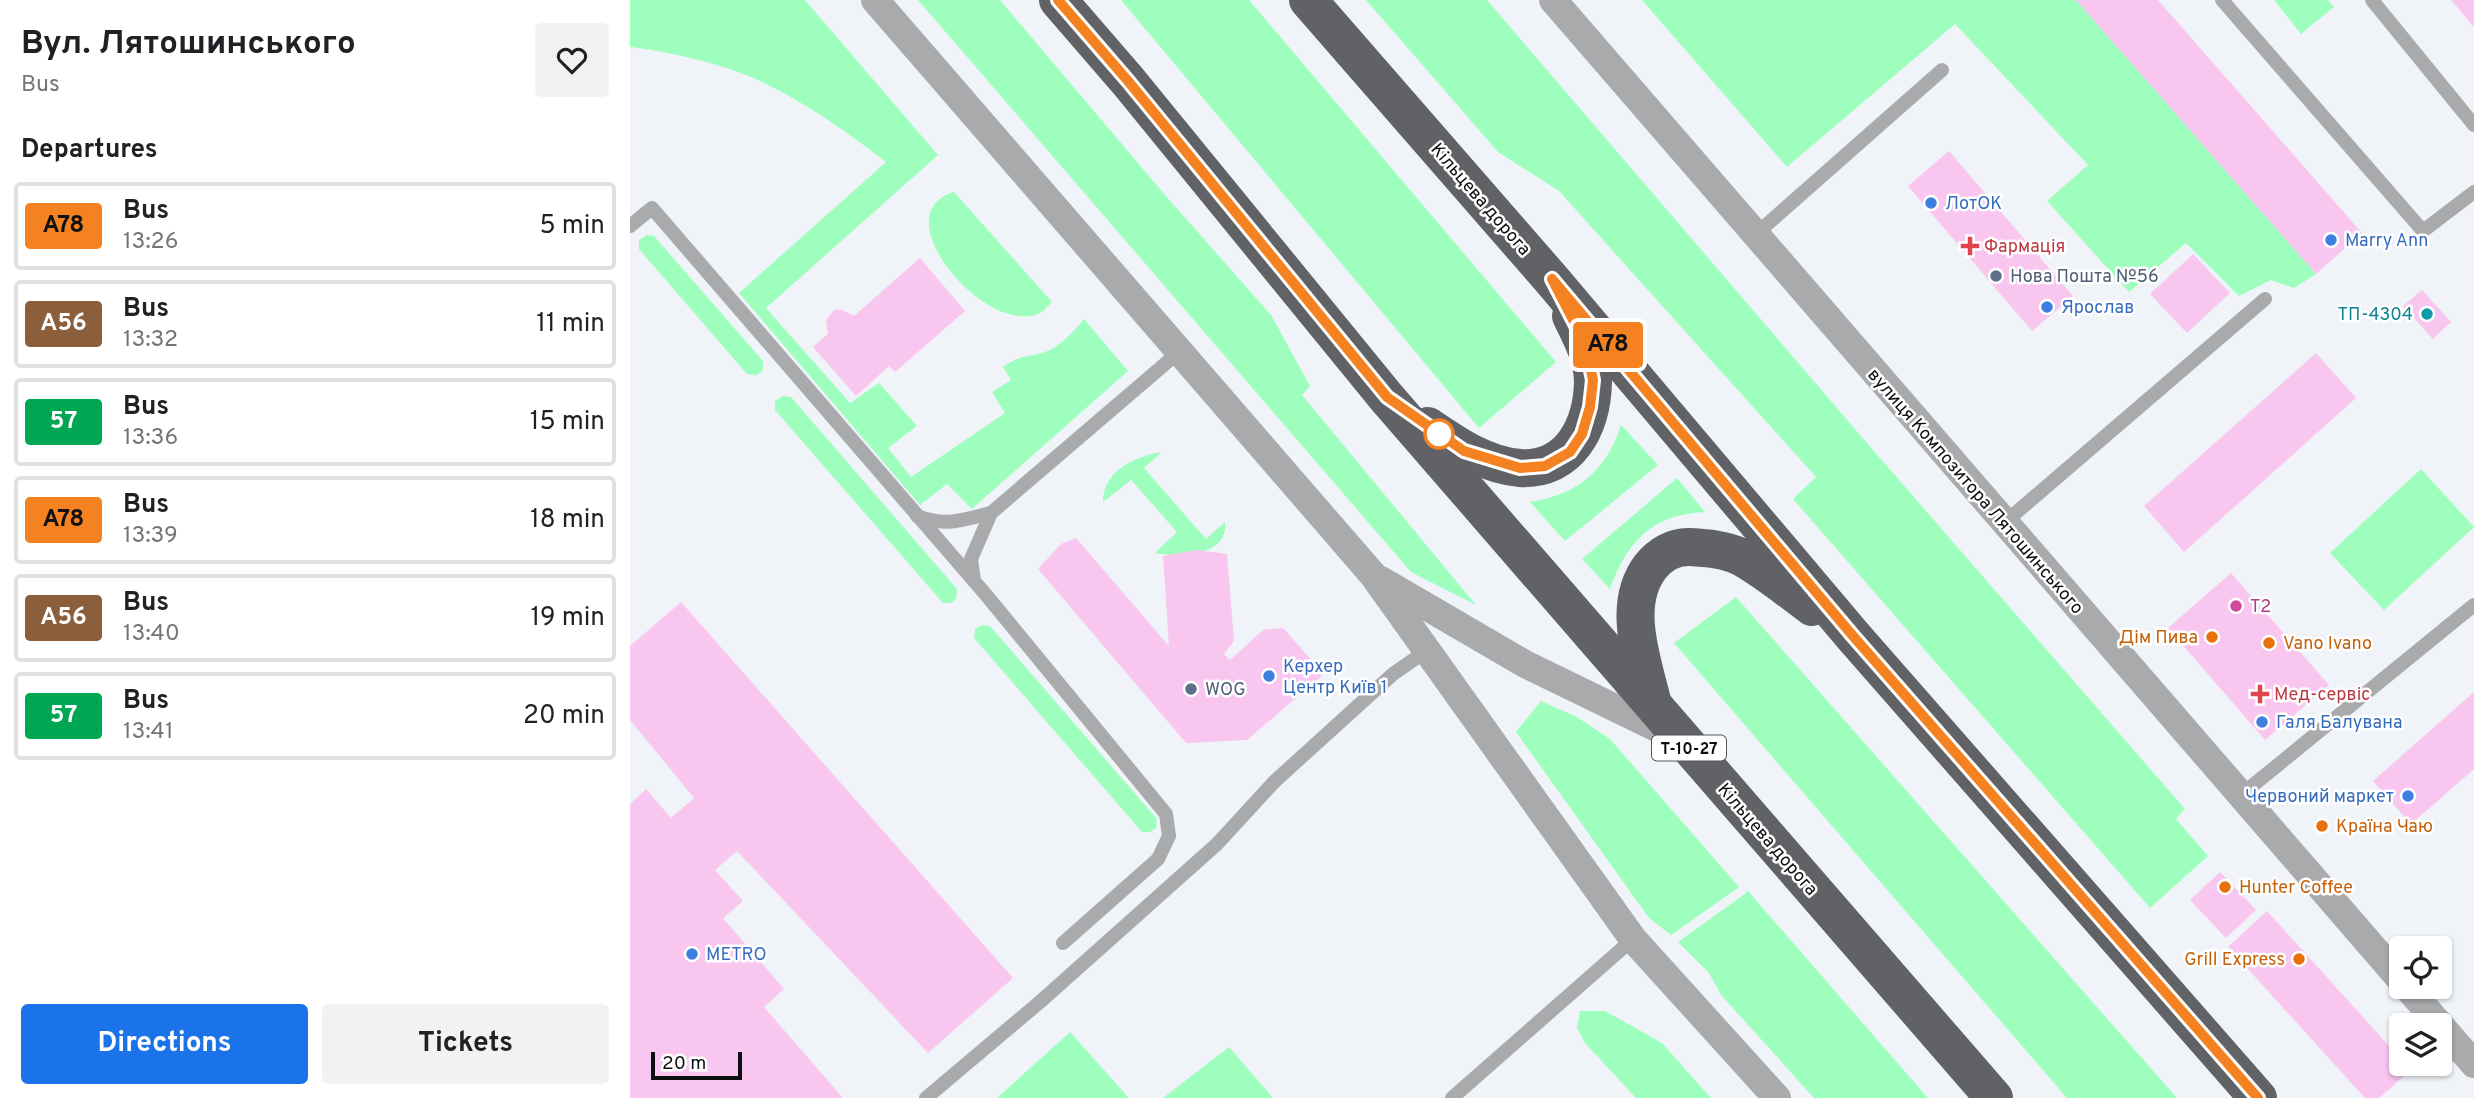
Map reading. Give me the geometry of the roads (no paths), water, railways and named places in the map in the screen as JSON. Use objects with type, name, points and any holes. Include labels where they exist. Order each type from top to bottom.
[{"type":"highway","name":"Кільцева дорога","points":[[1058,0],[1128,81],[1387,397],[1654,709],[1994,1098]]},
{"type":"highway","name":"Кільцева дорога","points":[[1308,0],[1552,279],[1853,636],[2258,1098]]},
{"type":"highway","points":[[1387,397],[1464,451],[1494,462],[1520,468],[1545,466],[1570,452],[1582,434],[1590,407],[1593,380],[1585,343],[1552,279]]},
{"type":"highway","points":[[1654,709],[1637,640],[1636,602],[1642,578],[1658,559],[1678,547],[1706,548],[1740,556],[1853,636]]},
{"type":"street","name":"вулиця Композитора Лятошинського","points":[[1553,0],[2389,967]]},
{"type":"street","points":[[875,2],[1373,575],[1633,939],[1777,1098]]},
{"type":"street","points":[[1373,575],[1525,664],[1683,741]]},
{"type":"street","points":[[2417,999],[2474,1064]]},
{"type":"lane","points":[[2222,0],[2423,231],[2474,192]]},
{"type":"lane","points":[[2372,0],[2474,125]]},
{"type":"lane","points":[[1755,235],[1942,70]]},
{"type":"lane","points":[[630,226],[652,208],[974,582],[1149,789],[1166,814],[1169,836],[1158,859],[1063,943]]},
{"type":"lane","points":[[2004,523],[2266,299]]},
{"type":"lane","points":[[916,515],[937,523],[956,522],[991,513],[1180,352]]},
{"type":"lane","points":[[974,582],[971,559],[991,513]]},
{"type":"lane","points":[[2241,795],[2474,606]]},
{"type":"lane","points":[[926,1098],[1041,1001],[1217,844],[1275,781],[1393,674],[1426,651]]},
{"type":"lane","points":[[1452,1098],[1633,939]]},
{"type":"place","name":"ЛотОК","points":[[1931,203]]},
{"type":"place","name":"Marry Ann","points":[[2331,240]]},
{"type":"place","name":"Фармація","points":[[1970,246]]},
{"type":"place","name":"Нова Пошта №56","points":[[1996,276]]},
{"type":"place","name":"Ярослав","points":[[2047,307]]},
{"type":"place","name":"ТП-4304","points":[[2427,314]]},
{"type":"place","name":"T2","points":[[2236,606]]},
{"type":"place","name":"Дім Пива","points":[[2212,637]]},
{"type":"place","name":"Vano Ivano","points":[[2269,643]]},
{"type":"place","name":"Керхер Центр Київ 1","points":[[1269,676]]},
{"type":"place","name":"WOG","points":[[1191,689]]},
{"type":"place","name":"Мед-сервіс","points":[[2260,694]]},
{"type":"place","name":"Галя Балувана","points":[[2262,722]]},
{"type":"place","name":"Червоний маркет","points":[[2408,796]]},
{"type":"place","name":"Країна Чаю","points":[[2322,826]]},
{"type":"place","name":"Hunter Coffee","points":[[2225,887]]},
{"type":"place","name":"METRO","points":[[692,954]]},
{"type":"place","name":"Grill Express","points":[[2299,959]]}]
